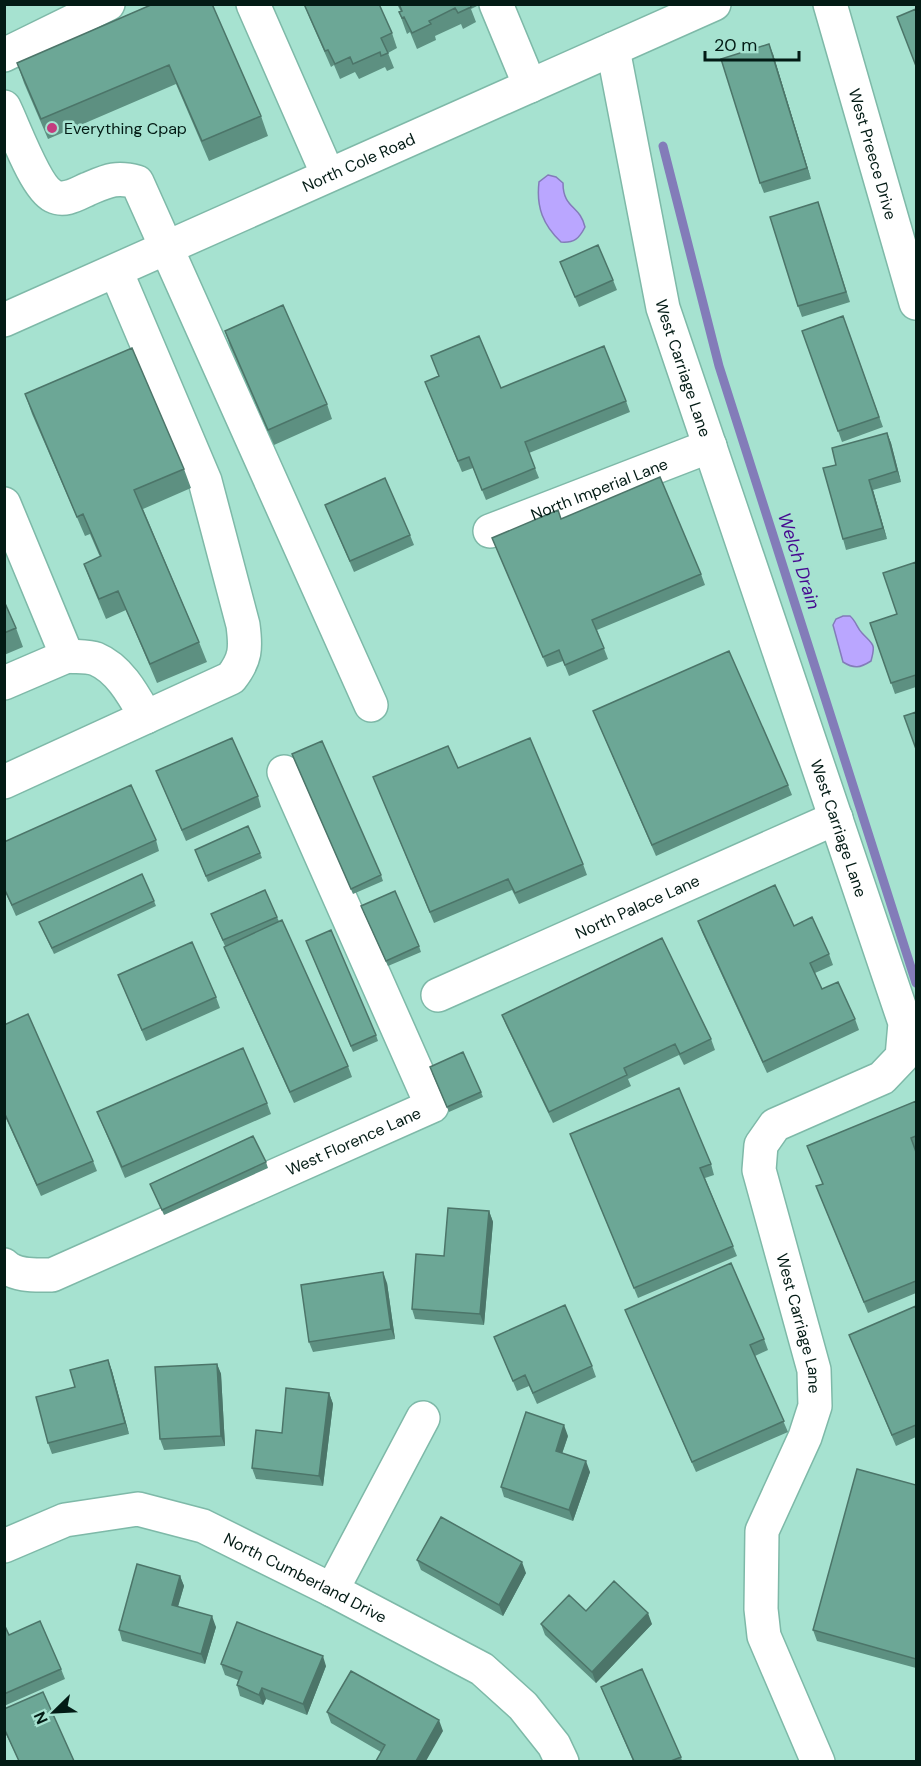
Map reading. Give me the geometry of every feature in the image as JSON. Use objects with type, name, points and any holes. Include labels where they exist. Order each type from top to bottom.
[{"type":"street","points":[[4,55],[108,4]]},
{"type":"street","points":[[253,4],[328,175]]},
{"type":"street","points":[[496,4],[530,86]]},
{"type":"street","name":"North Cole Road","points":[[6,315],[116,271],[714,4]]},
{"type":"street","name":"West Preece Drive","points":[[830,4],[916,303]]},
{"type":"street","name":"West Carriage Lane","points":[[613,49],[663,308],[905,1023],[902,1057],[882,1077],[776,1125],[761,1145],[759,1170],[814,1370],[815,1406],[805,1437],[762,1531],[761,1609],[764,1636],[818,1761]]},
{"type":"street","points":[[4,107],[40,184],[53,196],[69,198],[107,181],[122,178],[137,182],[371,705]]},
{"type":"street","points":[[4,782],[231,678],[240,667],[246,648],[240,614],[206,481],[116,271]]},
{"type":"street","name":"North Imperial Lane","points":[[490,531],[710,447]]},
{"type":"street","points":[[4,504],[67,656]]},
{"type":"street","points":[[4,683],[67,656],[95,658],[114,671],[134,694],[146,717]]},
{"type":"street","name":"West Florence Lane","points":[[4,1265],[8,1269],[29,1275],[52,1275],[432,1106],[284,772]]},
{"type":"street","name":"North Palace Lane","points":[[438,995],[836,818]]},
{"type":"street","points":[[332,1590],[423,1418]]},
{"type":"street","name":"North Cumberland Drive","points":[[4,1546],[65,1520],[138,1509],[203,1526],[332,1590],[482,1669],[523,1706],[554,1745],[562,1761]]},
{"type":"shaded area","points":[[548,175],[556,177],[563,183],[566,198],[583,220],[585,227],[573,241],[561,242],[542,215],[538,191],[539,182]]},
{"type":"shaded area","points":[[850,616],[871,642],[873,651],[871,661],[864,665],[854,667],[843,662],[833,625],[836,619]]},
{"type":"building","points":[[153,4],[212,4],[261,116],[202,141],[169,65],[41,119],[17,63]]},
{"type":"building","points":[[304,4],[379,4],[392,33],[381,38],[388,53],[381,56],[380,52],[353,64],[350,57],[335,64],[328,50],[325,51]]},
{"type":"building","points":[[399,4],[470,4],[471,7],[458,13],[455,8],[429,21],[431,24],[412,33],[399,12],[402,11]]},
{"type":"building","points":[[916,9],[916,66],[897,17]]},
{"type":"building","points":[[769,44],[807,168],[760,183],[721,59]]},
{"type":"building","points":[[818,202],[846,292],[798,306],[770,217]]},
{"type":"building","points":[[598,245],[613,280],[575,297],[560,262]]},
{"type":"building","points":[[283,305],[327,404],[268,430],[225,331]]},
{"type":"building","points":[[843,316],[879,417],[838,431],[802,331]]},
{"type":"building","points":[[479,336],[501,388],[604,346],[626,401],[525,442],[535,468],[482,490],[469,457],[458,461],[425,382],[439,376],[431,356]]},
{"type":"building","points":[[132,348],[184,469],[134,490],[199,642],[150,664],[118,591],[99,599],[84,564],[101,556],[83,514],[77,517],[25,394]]},
{"type":"building","points":[[887,433],[897,471],[869,480],[883,528],[843,539],[823,468],[836,465],[832,448]]},
{"type":"building","points":[[660,477],[701,574],[592,620],[604,648],[565,665],[559,650],[543,657],[492,538],[558,510],[561,519]]},
{"type":"building","points":[[385,478],[410,535],[350,561],[325,505]]},
{"type":"building","points":[[916,562],[916,675],[891,683],[870,623],[897,614],[883,573]]},
{"type":"building","points":[[4,601],[16,628],[4,633]]},
{"type":"building","points":[[729,651],[788,785],[652,845],[593,711]]},
{"type":"building","points":[[916,712],[916,749],[904,716]]},
{"type":"building","points":[[232,738],[258,796],[182,830],[156,771]]},
{"type":"building","points":[[530,738],[583,864],[515,893],[508,879],[430,912],[373,777],[448,746],[458,768]]},
{"type":"building","points":[[322,741],[381,875],[351,889],[292,754]]},
{"type":"building","points":[[131,785],[156,840],[12,905],[4,888],[4,842]]},
{"type":"building","points":[[248,826],[260,853],[206,876],[195,850]]},
{"type":"building","points":[[142,874],[154,901],[52,948],[39,922]]},
{"type":"building","points":[[775,885],[794,926],[812,917],[829,954],[810,963],[822,989],[838,982],[855,1019],[763,1062],[698,921]]},
{"type":"building","points":[[265,890],[277,917],[223,940],[211,914]]},
{"type":"building","points":[[395,891],[419,946],[386,961],[361,906]]},
{"type":"building","points":[[282,920],[348,1066],[290,1092],[224,947]]},
{"type":"building","points":[[331,930],[376,1035],[351,1046],[306,941]]},
{"type":"building","points":[[662,938],[711,1039],[680,1054],[675,1044],[624,1068],[627,1075],[549,1112],[502,1015]]},
{"type":"building","points":[[192,942],[216,997],[142,1030],[118,975]]},
{"type":"building","points":[[28,1014],[93,1161],[37,1185],[4,1112],[4,1025]]},
{"type":"building","points":[[243,1048],[267,1103],[122,1167],[97,1112]]},
{"type":"building","points":[[463,1052],[481,1092],[447,1107],[430,1067]]},
{"type":"building","points":[[679,1088],[711,1164],[700,1168],[733,1246],[634,1288],[570,1134]]},
{"type":"building","points":[[916,1101],[916,1136],[911,1138],[916,1152],[916,1281],[864,1302],[816,1186],[823,1184],[807,1146]]},
{"type":"building","points":[[253,1136],[266,1162],[162,1210],[150,1184]]},
{"type":"building","points":[[448,1208],[489,1211],[480,1314],[412,1309],[416,1254],[444,1256]]},
{"type":"building","points":[[731,1263],[764,1339],[750,1345],[784,1421],[692,1462],[625,1310]]},
{"type":"building","points":[[383,1272],[391,1329],[309,1342],[301,1285]]},
{"type":"building","points":[[565,1305],[592,1366],[533,1393],[525,1375],[513,1381],[494,1337]]},
{"type":"building","points":[[916,1306],[916,1425],[892,1435],[849,1335]]},
{"type":"building","points":[[108,1360],[125,1423],[48,1443],[36,1397],[75,1387],[70,1370]]},
{"type":"building","points":[[217,1364],[221,1436],[160,1439],[155,1367]]},
{"type":"building","points":[[286,1388],[329,1393],[319,1476],[252,1468],[256,1430],[282,1433]]},
{"type":"building","points":[[526,1412],[564,1425],[556,1451],[586,1461],[569,1510],[501,1487]]},
{"type":"building","points":[[857,1469],[916,1485],[916,1659],[813,1630]]},
{"type":"building","points":[[441,1517],[522,1562],[499,1605],[417,1560]]},
{"type":"building","points":[[137,1564],[180,1576],[172,1605],[212,1616],[201,1654],[119,1630]]},
{"type":"building","points":[[614,1581],[648,1613],[592,1672],[541,1624],[569,1595],[586,1611]]},
{"type":"building","points":[[40,1621],[61,1669],[4,1694],[4,1624],[9,1635]]},
{"type":"building","points":[[237,1622],[323,1656],[303,1704],[262,1688],[259,1695],[237,1685],[242,1672],[221,1664]]},
{"type":"building","points":[[642,1669],[681,1757],[671,1761],[634,1761],[601,1687]]},
{"type":"building","points":[[351,1671],[439,1720],[416,1761],[376,1761],[385,1745],[327,1712]]},
{"type":"building","points":[[43,1692],[74,1761],[19,1761],[4,1728],[4,1709]]},
{"type":"waterway","name":"Welch Drain","points":[[663,146],[719,366],[916,983]]},
{"type":"place","name":"Everything Cpap","points":[[52,128]]}]
